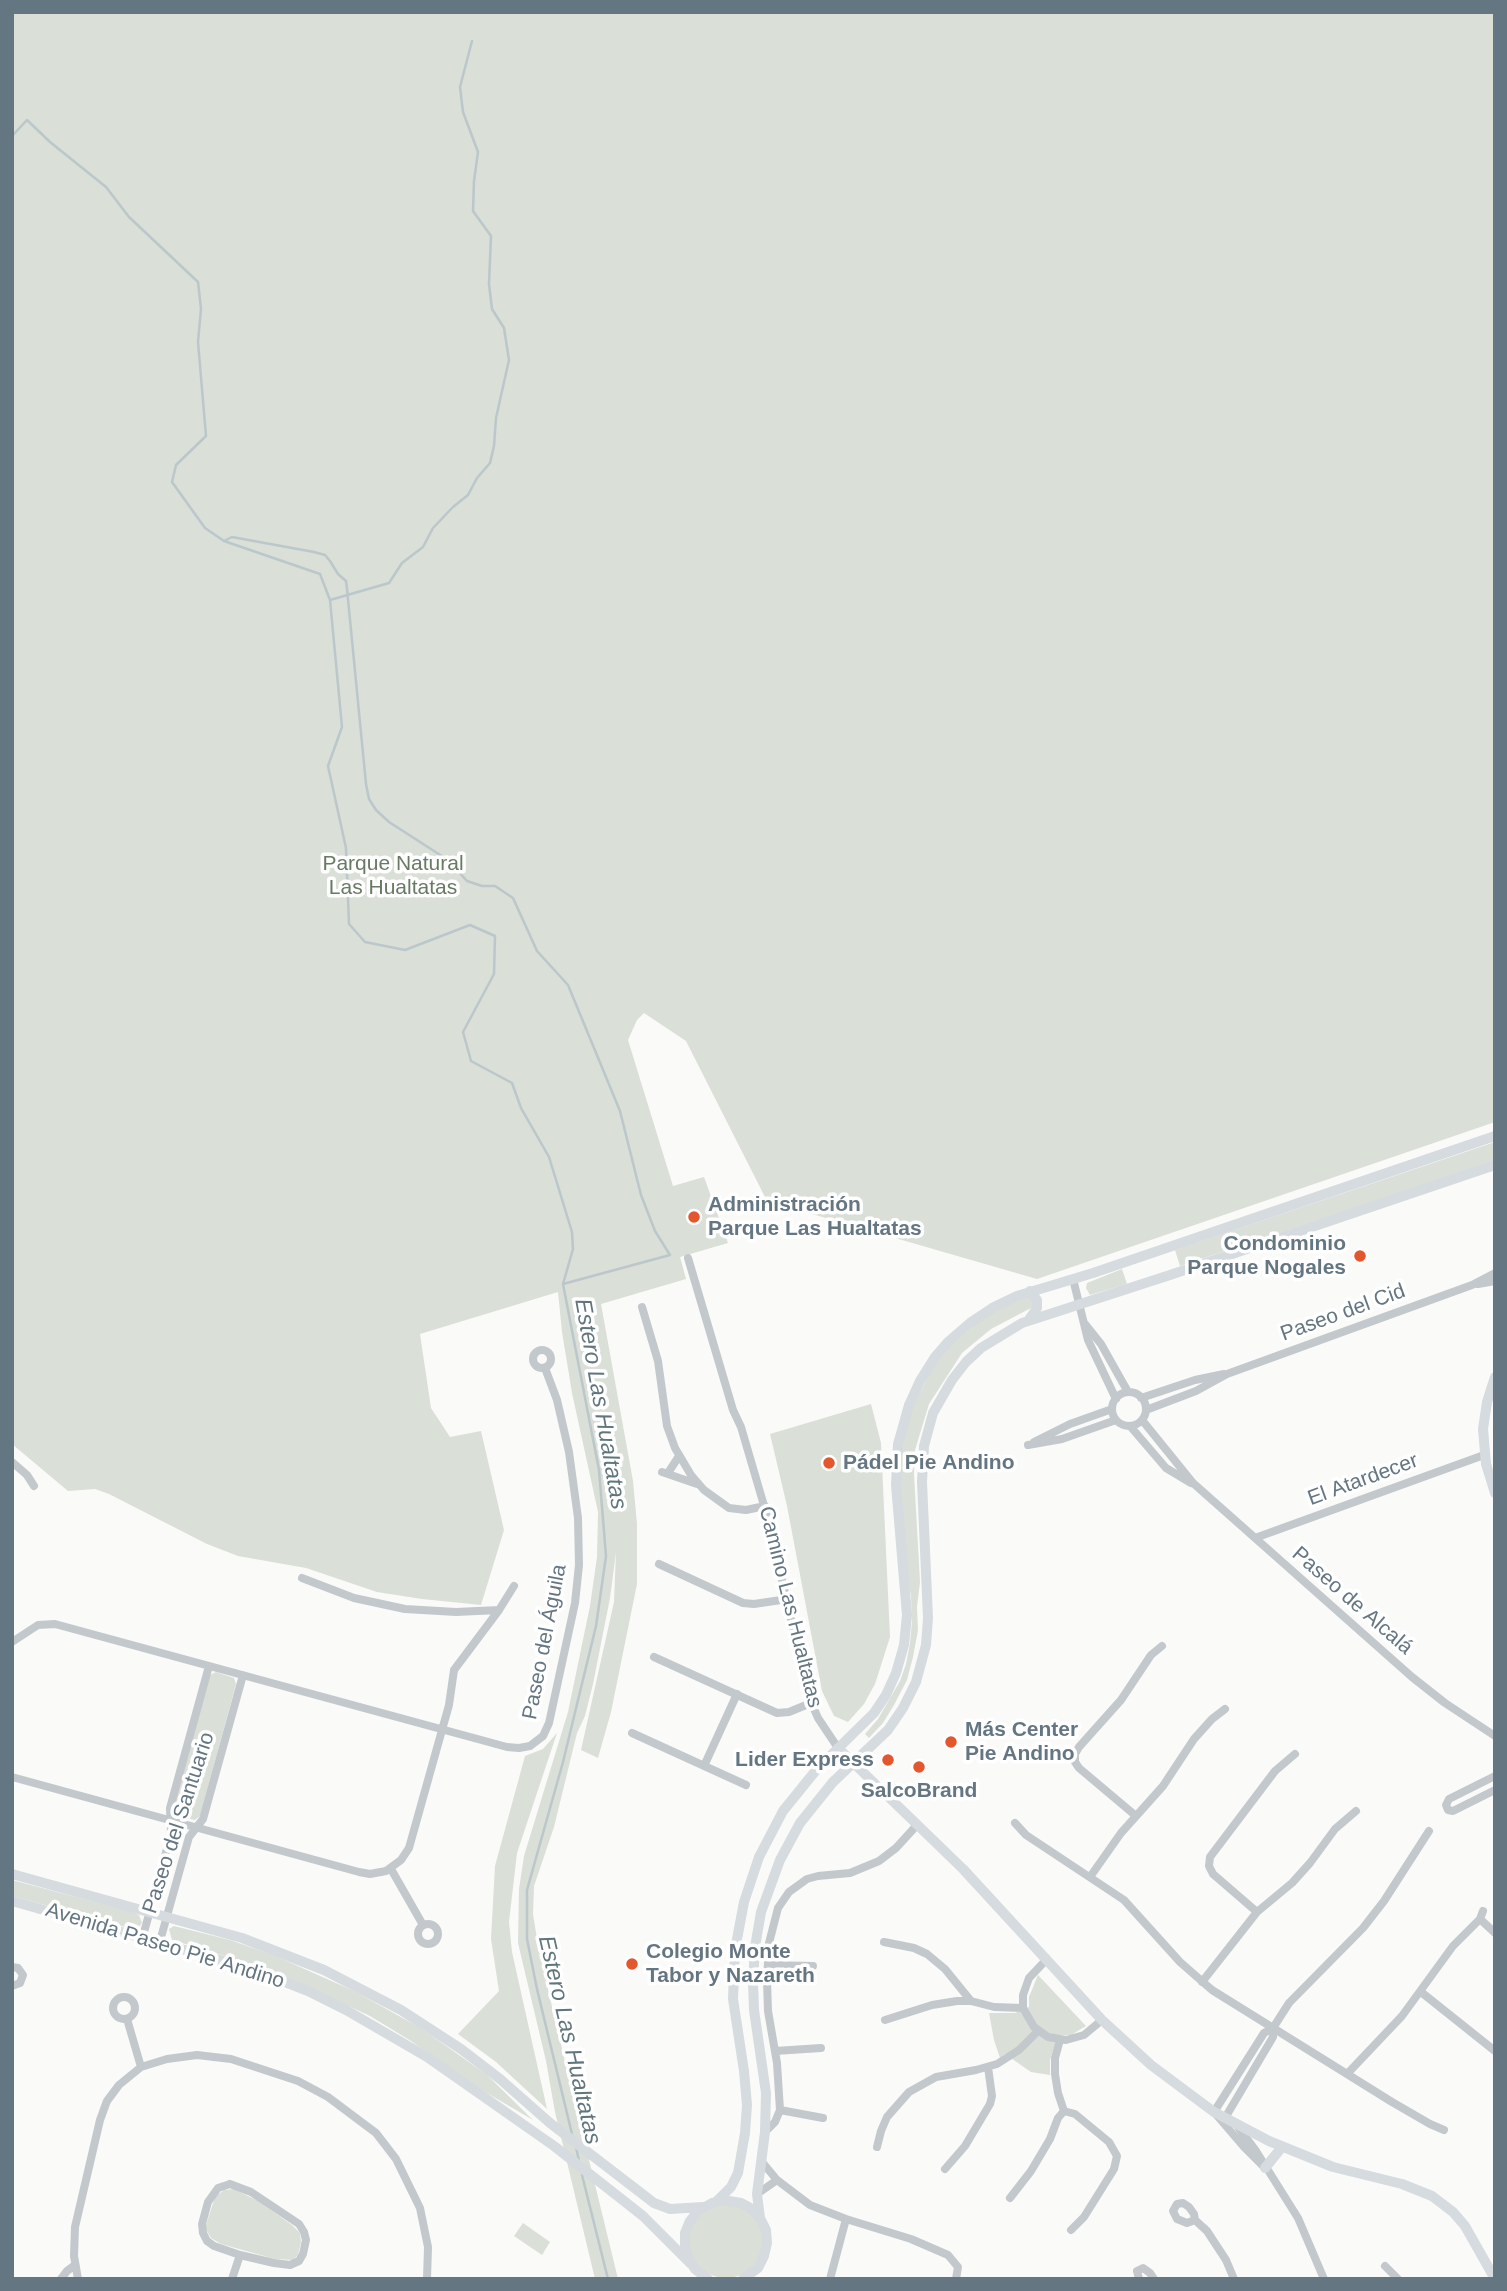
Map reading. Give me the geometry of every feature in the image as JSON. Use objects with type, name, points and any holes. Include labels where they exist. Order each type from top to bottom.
[{"type":"street","points":[[717,2201],[738,2173],[745,2133],[747,2105],[733,1990],[737,1935],[744,1902],[753,1870],[773,1827],[805,1782],[858,1731],[881,1704],[897,1674],[904,1645],[906,1604],[896,1472],[898,1444],[909,1405],[930,1364],[955,1336],[994,1307],[1030,1291],[1073,1279],[1495,1136]]},
{"type":"street","points":[[760,2279],[767,2236],[760,2218],[757,2194],[765,2132],[765,2081],[752,1983],[761,1912],[775,1872],[796,1829],[825,1791],[882,1737],[899,1715],[912,1691],[924,1655],[927,1636],[928,1579],[922,1463],[925,1438],[933,1413],[947,1388],[965,1362],[998,1336],[1028,1321],[1495,1165]]},
{"type":"street","name":"Camino Las Hualtatas","points":[[688,1258],[765,1506],[811,1703],[838,1748],[978,1884],[1102,2020],[1151,2065],[1214,2112],[1282,2147],[1334,2167],[1402,2184],[1432,2196],[1453,2212],[1465,2226],[1494,2277]]},
{"type":"street","name":"Paseo del Cid","points":[[1146,1410],[1196,1391],[1227,1374],[1472,1285],[1495,1273]]},
{"type":"street","points":[[1073,1279],[1091,1348],[1115,1399],[1112,1409],[1116,1420],[1130,1426],[1142,1420],[1146,1410],[1141,1398],[1135,1393],[1128,1392],[1115,1399]]},
{"type":"street","name":"Paseo del Cid","points":[[1472,1285],[1495,1281]]},
{"type":"street","points":[[1028,1321],[1037,1308],[1035,1297],[1030,1291]]},
{"type":"street","points":[[642,1307],[658,1362],[667,1426],[679,1456],[697,1484]]},
{"type":"street","points":[[1085,1324],[1101,1344],[1128,1392]]},
{"type":"street","name":"Paseo del Águila","points":[[12,1642],[38,1625],[51,1623],[507,1747],[530,1746],[546,1732],[549,1723],[575,1603],[580,1549],[577,1502],[569,1452],[558,1400],[545,1368]]},
{"type":"street","name":"Paseo del Cid","points":[[1141,1398],[1195,1380],[1227,1374]]},
{"type":"street","points":[[1495,1377],[1484,1416],[1484,1455],[1495,1493]]},
{"type":"street","points":[[1112,1409],[1061,1428],[1028,1446],[1062,1439],[1116,1420]]},
{"type":"street","name":"Paseo de Alcalá","points":[[1142,1420],[1193,1483],[1429,1690],[1495,1736]]},
{"type":"street","name":"Paseo de Alcalá","points":[[1130,1426],[1166,1468],[1193,1483]]},
{"type":"street","name":"El Atardecer","points":[[1255,1538],[1484,1455]]},
{"type":"street","points":[[679,1456],[665,1473],[697,1484],[729,1508],[746,1510],[765,1506]]},
{"type":"street","points":[[12,1462],[27,1475],[34,1486]]},
{"type":"street","points":[[659,1564],[743,1603],[760,1604],[788,1599]]},
{"type":"street","points":[[302,1578],[354,1598],[405,1609],[447,1612],[499,1610]]},
{"type":"street","name":"Paseo del Águila","points":[[391,1869],[409,1848],[442,1729],[456,1665],[499,1610],[514,1586]]},
{"type":"street","points":[[1136,1816],[1079,1768],[1075,1762],[1075,1754],[1121,1700],[1152,1655],[1162,1646]]},
{"type":"street","points":[[654,1657],[781,1713],[811,1703]]},
{"type":"street","name":"Paseo del Santuario","points":[[143,1936],[171,1834],[170,1808],[209,1666]]},
{"type":"street","name":"Paseo del Santuario","points":[[160,1941],[189,1837],[203,1819],[243,1675]]},
{"type":"street","points":[[704,1766],[737,1695]]},
{"type":"street","points":[[1090,1877],[1110,1848],[1163,1786],[1194,1739],[1212,1718],[1225,1709]]},
{"type":"street","points":[[632,1733],[746,1785]]},
{"type":"street","points":[[1257,1912],[1213,1874],[1209,1866],[1210,1857],[1275,1771],[1295,1754]]},
{"type":"street","points":[[1495,1776],[1449,1799],[1446,1808],[1455,1810],[1495,1790]]},
{"type":"street","points":[[12,1777],[365,1873],[391,1869],[423,1925]]},
{"type":"street","points":[[1202,1982],[1257,1912],[1292,1883],[1335,1829],[1356,1811]]},
{"type":"street","points":[[1015,1823],[1026,1835],[1130,1906],[1180,1962],[1202,1982],[1422,2120],[1444,2130]]},
{"type":"street","points":[[765,2132],[775,2122],[780,2110],[775,2051],[768,2011],[768,1965],[774,1920],[781,1902],[789,1892],[813,1877],[850,1873],[870,1866],[896,1848],[917,1825]]},
{"type":"street","points":[[1265,2168],[1214,2112],[1265,2032],[1273,2028],[1289,2003],[1342,1952],[1368,1922],[1429,1830]]},
{"type":"street","name":"Avenida Paseo Pie Andino","points":[[12,1874],[242,1938],[324,1970],[410,2016],[461,2049],[550,2123],[658,2205],[674,2209],[703,2207]]},
{"type":"street","name":"Avenida Paseo Pie Andino","points":[[12,1901],[252,1969],[308,1991],[346,2010],[427,2057],[554,2146],[643,2216],[708,2279]]},
{"type":"street","points":[[1348,2073],[1390,2030],[1453,1946],[1481,1915],[1495,1933]]},
{"type":"street","points":[[884,1942],[914,1948],[932,1958],[971,2001]]},
{"type":"street","points":[[1047,1959],[1026,1983],[1023,2008],[1029,2022],[1048,2037],[1060,2040],[1084,2035],[1102,2020]]},
{"type":"street","points":[[768,1965],[813,1966]]},
{"type":"street","points":[[12,1966],[21,1970],[23,1978],[20,1983],[12,1986]]},
{"type":"street","points":[[1421,1992],[1495,2051]]},
{"type":"street","points":[[885,2020],[951,2001],[1023,2008]]},
{"type":"street","points":[[127,2019],[141,2067]]},
{"type":"street","points":[[1224,2118],[1261,2060],[1273,2037],[1273,2028]]},
{"type":"street","points":[[877,2147],[887,2117],[909,2092],[936,2077],[988,2067],[1013,2054],[1038,2031]]},
{"type":"street","points":[[1060,2040],[1055,2058],[1055,2074],[1064,2111]]},
{"type":"street","points":[[775,2051],[821,2048]]},
{"type":"street","points":[[1250,2054],[1261,2060]]},
{"type":"street","points":[[78,2279],[73,2248],[75,2227],[103,2110],[119,2085],[141,2067],[187,2055],[208,2055],[231,2059],[298,2081],[352,2113],[376,2133],[390,2150],[415,2195],[427,2237],[427,2279]]},
{"type":"street","points":[[945,2169],[965,2146],[990,2104],[992,2096],[988,2067]]},
{"type":"street","points":[[780,2110],[823,2118]]},
{"type":"street","points":[[1010,2198],[1031,2171],[1064,2111]]},
{"type":"street","points":[[1064,2111],[1075,2114],[1109,2142],[1117,2156],[1114,2169],[1084,2217],[1071,2230]]},
{"type":"street","points":[[1235,2124],[1256,2151],[1298,2218],[1324,2279]]},
{"type":"street","points":[[1265,2168],[1282,2147]]},
{"type":"street","points":[[762,2162],[777,2180],[803,2201],[846,2220],[901,2235],[948,2255],[958,2267],[956,2279]]},
{"type":"street","points":[[757,2194],[777,2180]]},
{"type":"street","points":[[227,2185],[241,2187],[272,2205],[295,2220],[306,2236],[303,2254],[299,2261],[293,2264],[274,2263],[240,2255],[212,2245],[205,2238],[202,2229],[209,2198],[218,2188],[227,2185]]},
{"type":"street","points":[[691,2264],[686,2252],[685,2234],[693,2216],[703,2207],[717,2201],[729,2200],[752,2209],[760,2218]]},
{"type":"street","points":[[830,2279],[846,2220]]},
{"type":"street","points":[[1195,2220],[1211,2236],[1234,2279]]},
{"type":"street","points":[[232,2279],[240,2255]]},
{"type":"street","points":[[743,2279],[753,2273],[762,2262]]},
{"type":"street","points":[[61,2279],[75,2265]]},
{"type":"street","points":[[1385,2266],[1398,2279]]},
{"type":"street","points":[[1139,2279],[1137,2271],[1143,2268],[1154,2279]]},
{"type":"green space","name":"Parque Natural Las Hualtatas","points":[[12,12],[1495,12],[1495,1122],[1037,1279],[767,1201],[686,1041],[644,1013],[637,1020],[628,1040],[673,1186],[704,1177],[728,1243],[680,1257],[686,1279],[601,1304],[633,1481],[637,1524],[637,1584],[611,1712],[598,1758],[581,1750],[614,1602],[616,1552],[593,1684],[585,1716],[577,1733],[554,1827],[534,1886],[533,1914],[538,1945],[618,2279],[595,2279],[518,1943],[519,1889],[524,1856],[568,1712],[590,1606],[597,1557],[598,1512],[572,1393],[558,1292],[420,1334],[431,1408],[450,1437],[481,1431],[504,1530],[481,1605],[377,1592],[306,1568],[238,1556],[207,1544],[109,1494],[95,1489],[68,1491],[12,1444]]},
{"type":"green space","points":[[1495,1142],[1495,1160],[1180,1266],[1175,1250]]},
{"type":"green space","points":[[1122,1269],[1127,1284],[1090,1295],[1086,1288],[1087,1283]]},
{"type":"green space","points":[[1031,1295],[1033,1307],[991,1329],[962,1353],[929,1404],[915,1450],[920,1582],[918,1630],[907,1680],[883,1723],[869,1738],[865,1734],[878,1719],[900,1681],[910,1643],[911,1596],[904,1559],[900,1454],[911,1410],[933,1367],[949,1347],[986,1316]]},
{"type":"green space","points":[[871,1404],[881,1443],[890,1637],[875,1684],[864,1704],[848,1722],[834,1716],[822,1691],[787,1506],[770,1434]]},
{"type":"green space","points":[[216,1672],[234,1678],[236,1684],[200,1816],[195,1820],[177,1816],[173,1810],[210,1675]]},
{"type":"green space","points":[[557,1733],[517,1853],[509,1922],[512,1952],[547,2109],[496,2062],[458,2034],[499,1991],[491,1939],[495,1866],[525,1756],[543,1749]]},
{"type":"green space","points":[[12,1880],[133,1912],[139,1915],[142,1923],[138,1928],[132,1929],[12,1896]]},
{"type":"green space","points":[[174,1926],[230,1940],[273,1955],[354,1991],[417,2026],[487,2075],[533,2120],[475,2086],[370,2016],[271,1970],[172,1940],[169,1929]]},
{"type":"green space","points":[[1038,1975],[1086,2026],[1071,2035],[1058,2035],[1050,2060],[1050,2075],[1031,2072],[1005,2054],[1000,2058],[989,2013],[1015,2013],[1029,2007],[1029,1997]]},
{"type":"green space","points":[[234,2189],[258,2201],[300,2233],[298,2255],[293,2260],[275,2259],[221,2244],[211,2238],[205,2228],[215,2197],[224,2190]]},
{"type":"green space","points":[[726,2204],[740,2207],[752,2215],[760,2227],[763,2241],[760,2255],[752,2267],[740,2275],[726,2278],[712,2275],[700,2267],[692,2255],[689,2241],[692,2227],[700,2215],[712,2207]]},
{"type":"green space","points":[[523,2223],[550,2242],[542,2255],[514,2236]]},
{"type":"waterway","points":[[330,600],[389,583],[402,563],[423,547],[433,528],[468,495],[477,478],[490,463],[496,418],[509,360],[504,328],[492,309],[489,284],[491,236],[473,211],[478,152],[463,112],[460,87],[472,41]]},
{"type":"waterway","name":"Estero Las Hualtatas","points":[[12,136],[27,120],[106,187],[129,217],[198,282],[201,309],[198,342],[206,436],[176,465],[172,482],[205,528],[224,541],[320,574],[330,600],[342,727],[328,766],[346,848],[349,924],[365,942],[405,950],[470,925],[495,936],[494,974],[463,1032],[471,1061],[512,1083],[521,1108],[549,1157],[572,1232],[573,1249],[563,1284],[599,1470],[606,1556],[596,1626],[563,1762],[527,1890],[527,1939],[572,2134]]},
{"type":"waterway","points":[[224,541],[232,537],[325,555],[346,581],[369,799],[389,822],[448,860],[467,881],[482,886],[495,886],[513,898],[537,951],[568,985],[620,1111],[641,1195],[655,1231],[670,1255],[563,1284]]},
{"type":"waterway","name":"Estero Las Hualtatas","points":[[576,2147],[579,2161]]},
{"type":"waterway","name":"Estero Las Hualtatas","points":[[582,2175],[608,2279]]},
{"type":"place","name":"Administración Parque Las Hualtatas","points":[[694,1217]]},
{"type":"place","name":"Condominio Parque Nogales","points":[[1360,1256]]},
{"type":"place","name":"Pádel Pie Andino","points":[[829,1463]]},
{"type":"place","name":"Más Center Pie Andino","points":[[951,1742]]},
{"type":"place","name":"Lider Express","points":[[888,1760]]},
{"type":"place","name":"SalcoBrand","points":[[919,1767]]},
{"type":"place","name":"Colegio Monte Tabor y Nazareth","points":[[632,1964]]}]
